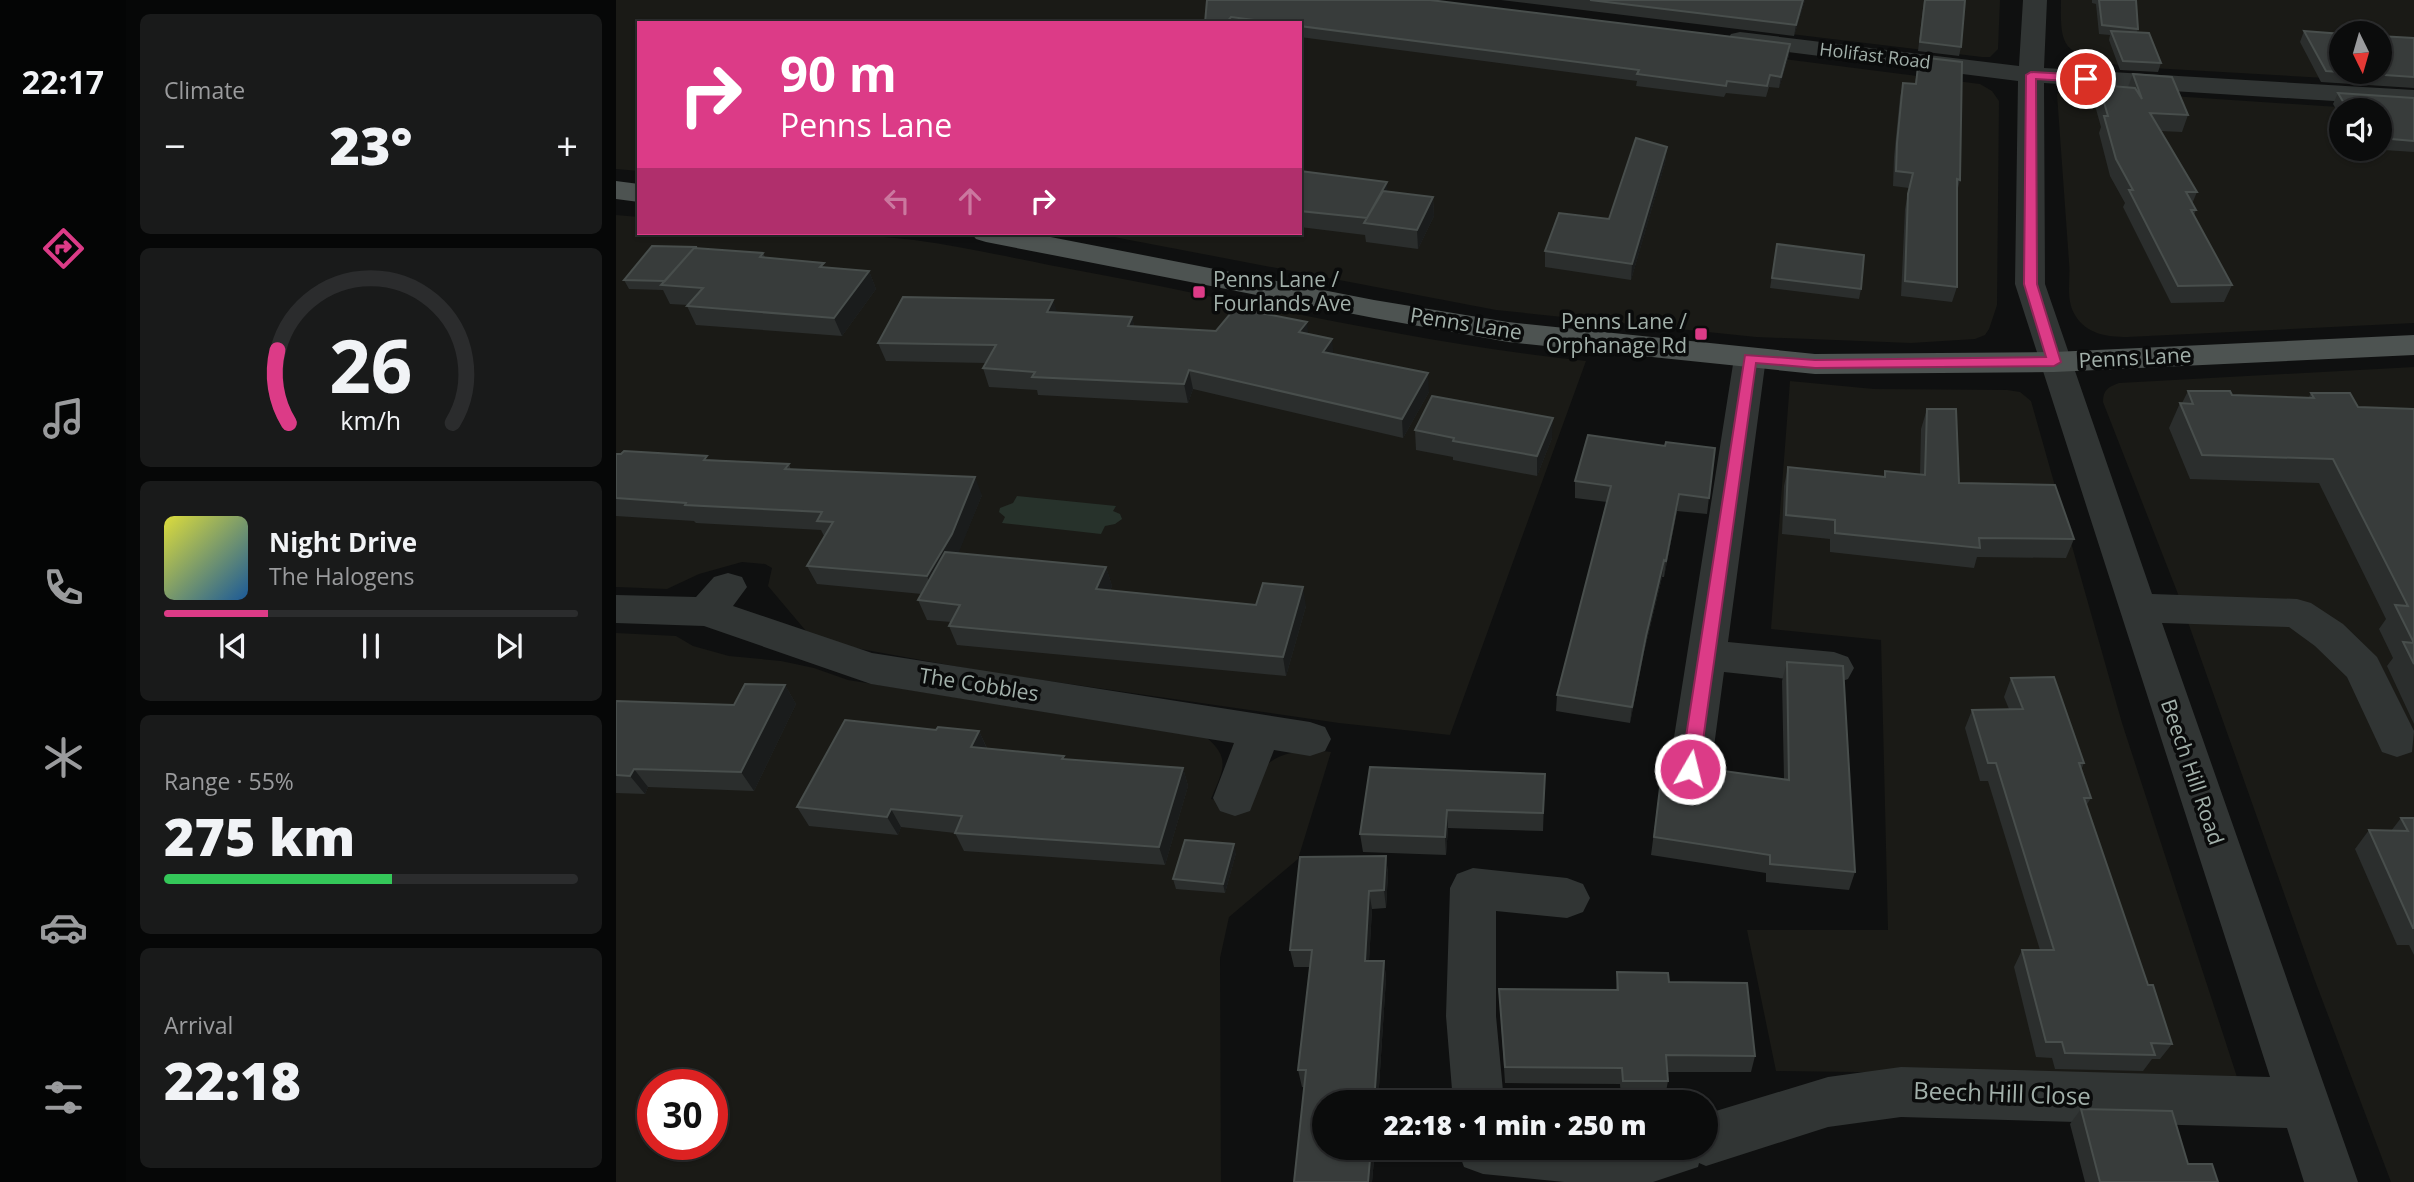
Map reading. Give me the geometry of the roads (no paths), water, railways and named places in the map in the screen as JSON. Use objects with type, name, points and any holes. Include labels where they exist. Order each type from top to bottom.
[{"type":"main road","points":[[616,190],[637,193]]},
{"type":"main road","name":"Penns Lane","points":[[996,235],[1374,309],[1508,332],[1750,358],[1828,364],[2054,362],[2414,345]]},
{"type":"street","name":"Beech Hill Road","points":[[2035,0],[2031,75],[2030,284],[2331,1182]]},
{"type":"street","name":"Holifast Road","points":[[1712,36],[2031,75],[2414,98]]},
{"type":"street","points":[[1690,769],[1750,358]]},
{"type":"street","name":"The Cobbles","points":[[616,609],[717,600],[871,668],[1310,739]]},
{"type":"street","points":[[2137,608],[2297,613],[2329,635],[2362,668],[2397,740]]},
{"type":"street","points":[[1706,655],[1834,668]]},
{"type":"street","points":[[1235,798],[1260,731]]},
{"type":"street","points":[[1478,1090],[1471,1016],[1473,888],[1567,898]]},
{"type":"street","name":"Beech Hill Close","points":[[1718,1136],[1828,1102],[1901,1091],[2304,1103]]},
{"type":"street","points":[[1484,1160],[1485,1182]]},
{"type":"street","points":[[1611,1160],[1639,1160]]},
{"type":"place","name":"Penns Lane / Fourlands Ave","points":[[1199,292]]},
{"type":"place","name":"Penns Lane / Orphanage Rd","points":[[1701,334]]}]
